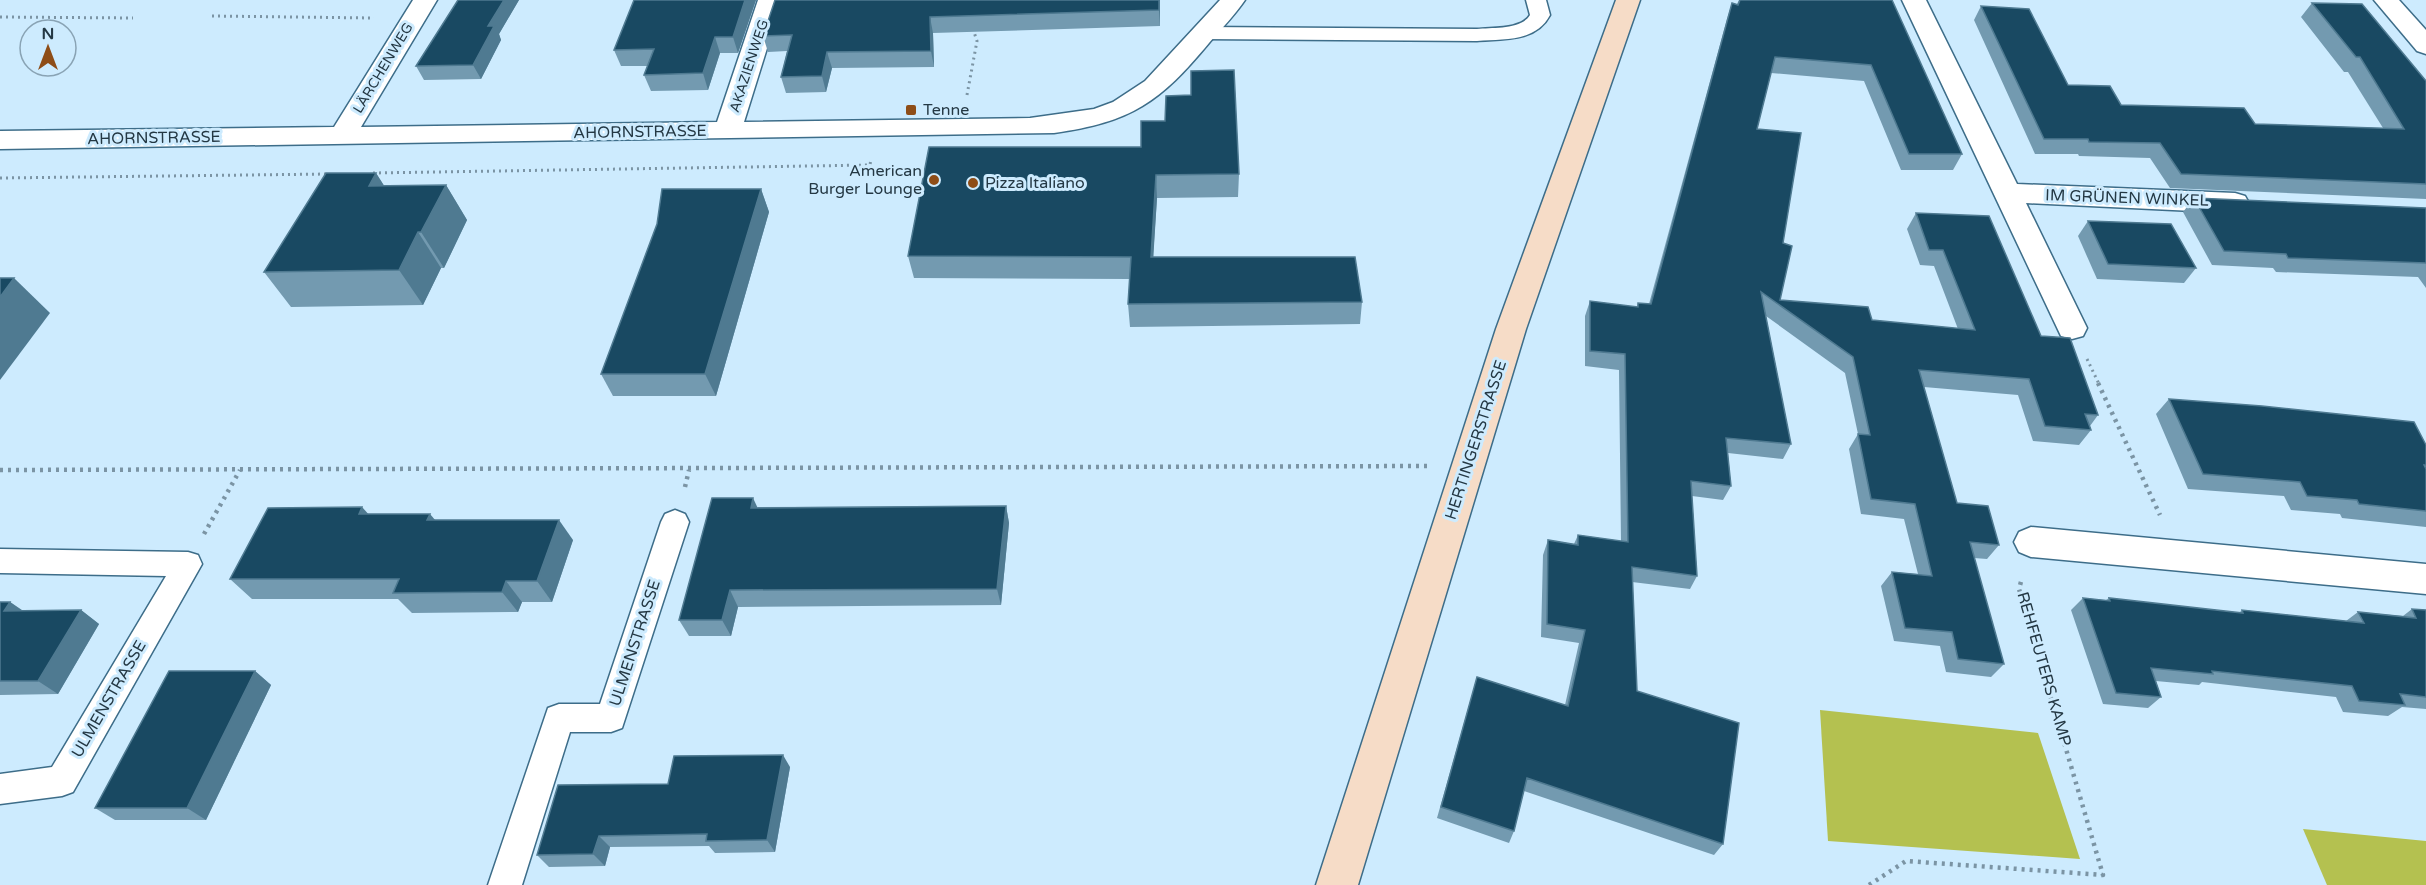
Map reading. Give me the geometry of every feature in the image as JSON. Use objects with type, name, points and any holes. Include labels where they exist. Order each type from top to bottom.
[{"type":"street","name":"AKAZIENWEG","points":[[728,131],[770,0]]},
{"type":"street","name":"AHORNSTRASSE","points":[[0,140],[1046,125],[1101,116],[1142,97],[1233,0]]},
{"type":"street","name":"HERTINGERSTRASSE","points":[[1337,885],[1468,466],[1575,137],[1628,0]]},
{"type":"street","points":[[1914,0],[2072,328]]},
{"type":"street","points":[[2386,0],[2426,46]]},
{"type":"street","name":"LÄRCHENWEG","points":[[342,136],[419,9]]},
{"type":"street","name":"IM GRÜNEN WINKEL","points":[[2007,193],[2258,204]]},
{"type":"street","points":[[2031,542],[2426,579]]},
{"type":"lane","points":[[1203,33],[1477,35],[1520,31],[1535,24],[1540,15],[1536,0]]},
{"type":"lane","name":"ULMENSTRASSE","points":[[504,885],[559,718],[611,718],[675,522]]},
{"type":"lane","points":[[0,561],[188,564]]},
{"type":"lane","name":"ULMENSTRASSE","points":[[0,789],[62,781],[188,564]]},
{"type":"path","points":[[213,16],[419,9]]},
{"type":"path","points":[[0,17],[133,18]]},
{"type":"path","points":[[960,128],[977,41],[970,22]]},
{"type":"path","points":[[366,173],[870,165],[877,129]]},
{"type":"path","points":[[0,178],[333,174]]},
{"type":"path","points":[[2072,328],[2113,409],[2178,557]]},
{"type":"path","points":[[0,470],[1468,466]]},
{"type":"path","points":[[188,564],[240,470]]},
{"type":"path","name":"REHFEUTERS KAMP","points":[[1869,885],[1906,861],[2103,875],[2019,589],[2031,542]]},
{"type":"green space","points":[[1820,710],[2038,733],[2080,859],[1828,841]]},
{"type":"green space","points":[[2303,829],[2426,841],[2426,885],[2327,885]]},
{"type":"building","points":[[458,0],[504,0],[488,26],[494,26],[473,65],[416,66]]},
{"type":"building","points":[[634,0],[745,0],[733,37],[715,37],[703,73],[644,75],[654,49],[614,50]]},
{"type":"building","points":[[775,0],[1159,0],[1159,10],[930,17],[931,51],[827,52],[822,76],[781,77],[792,35],[763,36]]},
{"type":"building","points":[[1740,0],[1892,0],[1962,154],[1909,154],[1871,65],[1775,57],[1757,129],[1801,133],[1783,243],[1792,246],[1780,300],[1868,307],[1872,320],[1975,330],[1943,250],[1929,250],[1916,213],[1989,216],[2041,336],[2070,338],[2098,415],[2085,414],[2091,430],[2045,426],[2029,379],[1919,370],[1957,503],[1988,506],[1999,545],[1970,542],[2004,664],[1958,659],[1952,632],[1905,628],[1892,572],[1932,576],[1915,504],[1871,499],[1858,434],[1870,435],[1853,357],[1761,292],[1791,444],[1726,438],[1731,486],[1691,481],[1697,576],[1632,567],[1637,691],[1739,723],[1723,844],[1527,778],[1514,831],[1441,807],[1477,677],[1568,706],[1585,630],[1547,624],[1548,540],[1578,545],[1578,535],[1628,542],[1625,354],[1590,351],[1590,301],[1638,307],[1638,303],[1651,304],[1732,3],[1738,5]]},
{"type":"building","points":[[2312,3],[2362,4],[2426,81],[2426,184],[2181,174],[2160,143],[2044,139],[1981,6],[2029,9],[2068,85],[2110,86],[2121,105],[2244,108],[2255,124],[2404,129],[2360,57],[2356,57]]},
{"type":"building","points":[[1234,70],[1239,174],[1156,175],[1151,257],[1355,257],[1362,302],[1128,304],[1131,257],[908,256],[929,147],[1141,147],[1141,121],[1165,121],[1166,96],[1191,95],[1191,71]]},
{"type":"building","points":[[326,173],[376,173],[369,186],[446,185],[399,270],[264,272]]},
{"type":"building","points":[[662,189],[761,189],[705,374],[601,374],[657,224]]},
{"type":"building","points":[[2194,198],[2426,208],[2426,263],[2288,258],[2286,254],[2224,251]]},
{"type":"building","points":[[2088,221],[2171,224],[2196,268],[2108,264]]},
{"type":"building","points":[[0,278],[14,278],[0,297]]},
{"type":"building","points":[[2169,399],[2414,422],[2426,445],[2426,465],[2424,465],[2426,469],[2426,511],[2359,504],[2357,500],[2307,496],[2300,482],[2203,474]]},
{"type":"building","points":[[712,498],[753,498],[751,508],[1006,506],[997,589],[730,590],[722,620],[679,620]]},
{"type":"building","points":[[362,507],[359,514],[430,514],[427,520],[559,520],[537,581],[506,581],[502,592],[393,593],[399,579],[230,579],[268,508]]},
{"type":"building","points":[[2083,598],[2110,601],[2109,598],[2243,613],[2242,610],[2364,623],[2358,612],[2416,618],[2412,609],[2426,610],[2426,697],[2400,694],[2405,705],[2359,701],[2352,686],[2212,671],[2213,674],[2151,668],[2161,697],[2116,693]]},
{"type":"building","points":[[0,602],[10,602],[4,611],[81,610],[38,681],[0,681]]},
{"type":"building","points":[[169,671],[255,671],[187,808],[95,808]]},
{"type":"building","points":[[783,755],[767,840],[706,841],[707,834],[599,836],[593,854],[537,855],[558,785],[668,784],[674,756]]},
{"type":"place","name":"Tenne","points":[[911,110]]},
{"type":"place","name":"American Burger Lounge","points":[[934,180]]},
{"type":"place","name":"Pizza Italiano","points":[[973,183]]}]
